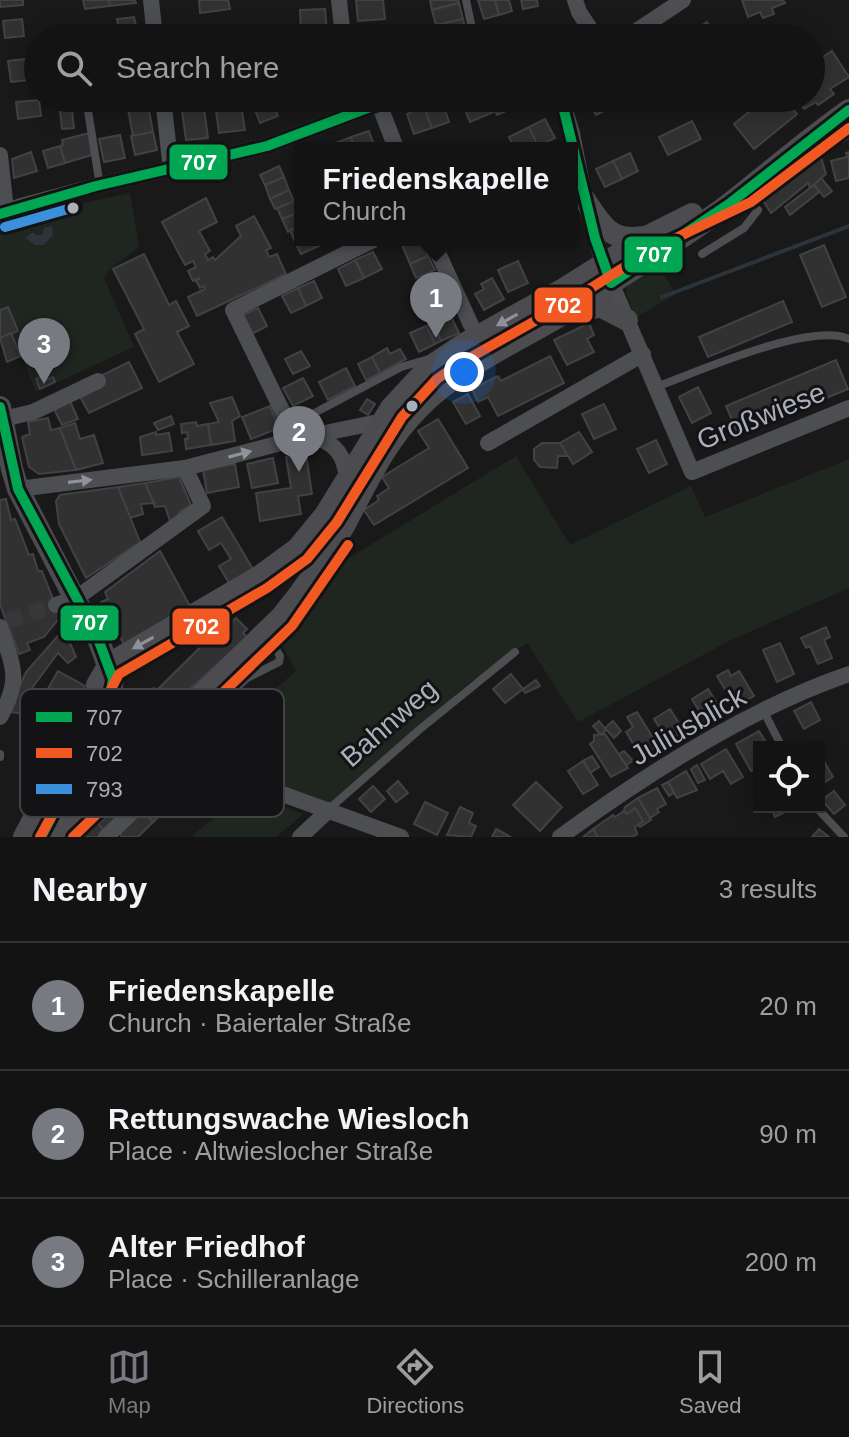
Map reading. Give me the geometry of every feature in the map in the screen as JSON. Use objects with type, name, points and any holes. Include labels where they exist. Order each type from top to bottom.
[{"type":"main road","points":[[97,685],[109,664],[287,558],[308,537],[383,421],[409,387],[449,353],[565,288],[607,274],[729,204],[744,190],[843,122]]},
{"type":"main road","points":[[206,689],[288,609],[343,528],[399,430],[419,407],[463,372],[549,321],[607,274],[646,237],[744,190]]},
{"type":"main road","points":[[585,200],[614,235],[628,239],[646,237]]},
{"type":"main road","points":[[549,321],[600,306],[627,320]]},
{"type":"main road","points":[[1,413],[18,489],[66,602],[80,627],[97,689]]},
{"type":"main road","points":[[260,576],[275,579],[286,587],[288,609]]},
{"type":"main road","points":[[66,602],[97,636],[109,664],[112,689]]},
{"type":"main road","points":[[29,836],[40,817]]},
{"type":"main road","points":[[52,837],[74,817]]},
{"type":"street","points":[[151,0],[154,24]]},
{"type":"street","points":[[339,0],[342,24]]},
{"type":"street","points":[[575,0],[587,24]]},
{"type":"street","points":[[645,24],[674,3]]},
{"type":"street","points":[[165,112],[171,170]]},
{"type":"street","points":[[0,155],[3,212],[267,146],[341,112]]},
{"type":"street","points":[[388,112],[395,142]]},
{"type":"street","points":[[565,112],[574,142]]},
{"type":"street","points":[[578,164],[585,200],[607,274],[656,387]]},
{"type":"street","points":[[347,480],[345,461],[335,447],[329,442],[299,434],[233,310],[361,246]]},
{"type":"street","points":[[435,246],[471,325]]},
{"type":"street","points":[[488,443],[643,354]]},
{"type":"street","points":[[1,413],[33,412],[98,381]]},
{"type":"street","name":"Großwiese","points":[[656,387],[692,472],[849,408]]},
{"type":"street","points":[[18,489],[185,468],[299,434],[383,421]]},
{"type":"street","points":[[66,602],[203,506],[185,468]]},
{"type":"street","points":[[0,717],[12,696],[15,674],[2,624]]},
{"type":"street","name":"Juliusblick","points":[[560,837],[707,741],[817,685],[849,674]]},
{"type":"street","points":[[284,794],[401,837]]},
{"type":"street","name":"Bahnweg","points":[[300,837],[329,810]]},
{"type":"street","points":[[112,835],[130,817]]},
{"type":"lane","points":[[466,0],[471,24]]},
{"type":"lane","points":[[88,112],[100,186]]},
{"type":"lane","points":[[702,254],[744,228],[758,210]]},
{"type":"lane","points":[[656,387],[731,358],[808,337],[834,335],[849,339]]},
{"type":"lane","points":[[299,434],[401,367],[449,353]]},
{"type":"lane","points":[[235,689],[247,678],[279,662],[280,656],[274,646],[262,644],[250,648]]},
{"type":"lane","name":"Bahnweg","points":[[329,810],[419,730],[515,652]]},
{"type":"lane","points":[[764,712],[779,741]]},
{"type":"lane","points":[[822,813],[844,837]]},
{"type":"shaded area","points":[[130,193],[139,247],[109,270],[104,278],[134,347],[36,392],[13,334],[18,331],[9,307],[0,310],[0,228],[24,216]]},
{"type":"shaded area","points":[[52,226],[53,235],[44,245],[35,245],[25,238],[33,232],[42,235],[44,228]]},
{"type":"shaded area","points":[[655,261],[676,294],[635,318],[626,292],[627,283]]},
{"type":"shaded area","points":[[516,456],[570,545],[691,486],[705,517],[849,459],[849,588],[731,640],[578,722],[527,643],[467,684],[338,806],[284,787],[284,689],[275,689],[296,671],[278,638],[339,564]]},
{"type":"shaded area","points":[[284,807],[303,814],[276,837],[191,837],[215,817],[284,817]]},
{"type":"building","points":[[0,0],[23,0],[23,5],[0,7]]},
{"type":"building","points":[[83,0],[109,0],[110,6],[85,9]]},
{"type":"building","points":[[109,0],[135,0],[136,3],[110,6]]},
{"type":"building","points":[[199,0],[228,0],[230,9],[200,13]]},
{"type":"building","points":[[356,0],[383,0],[385,19],[358,21]]},
{"type":"building","points":[[430,0],[458,0],[459,3],[432,10]]},
{"type":"building","points":[[478,0],[495,0],[499,15],[484,19]]},
{"type":"building","points":[[495,0],[509,0],[512,11],[499,15]]},
{"type":"building","points":[[521,0],[537,0],[538,6],[523,9]]},
{"type":"building","points":[[742,0],[783,0],[785,3],[772,8],[774,14],[763,18],[760,12],[748,17]]},
{"type":"building","points":[[459,3],[463,19],[436,24],[432,10]]},
{"type":"building","points":[[325,9],[326,24],[301,24],[300,10]]},
{"type":"building","points":[[134,17],[136,24],[118,24],[117,19]]},
{"type":"building","points":[[22,19],[24,36],[5,38],[3,21]]},
{"type":"building","points":[[463,19],[464,24],[440,24]]},
{"type":"building","points":[[832,51],[849,77],[830,89],[834,94],[825,100],[825,56]]},
{"type":"building","points":[[24,59],[24,80],[11,82],[8,61]]},
{"type":"building","points":[[24,101],[24,112],[40,112],[41,116],[18,119],[16,102]]},
{"type":"building","points":[[60,112],[72,112],[74,128],[62,129]]},
{"type":"building","points":[[128,112],[149,112],[153,132],[133,136]]},
{"type":"building","points":[[182,112],[205,112],[208,138],[186,140]]},
{"type":"building","points":[[216,112],[242,112],[245,130],[219,133]]},
{"type":"building","points":[[256,112],[276,112],[278,116],[260,123]]},
{"type":"building","points":[[426,112],[446,112],[449,122],[432,128]]},
{"type":"building","points":[[426,112],[432,128],[414,134],[407,114]]},
{"type":"building","points":[[466,112],[494,112],[470,122]]},
{"type":"building","points":[[749,112],[797,114],[754,149],[734,124]]},
{"type":"building","points":[[545,119],[555,138],[536,142],[529,127]]},
{"type":"building","points":[[692,121],[701,139],[668,155],[659,137]]},
{"type":"building","points":[[529,127],[536,142],[511,142],[509,137]]},
{"type":"building","points":[[369,131],[373,142],[352,142],[351,137]]},
{"type":"building","points":[[153,132],[157,150],[135,155],[131,136]]},
{"type":"building","points":[[89,133],[92,155],[65,163],[60,146],[63,145],[62,140]]},
{"type":"building","points":[[120,135],[125,158],[104,162],[99,139]]},
{"type":"building","points":[[60,146],[65,163],[48,168],[43,151]]},
{"type":"building","points":[[31,152],[37,171],[14,178],[12,159]]},
{"type":"building","points":[[849,152],[849,178],[836,181],[831,161],[847,157],[846,153]]},
{"type":"building","points":[[630,153],[638,171],[622,179],[613,161]]},
{"type":"building","points":[[820,154],[826,174],[810,188],[808,183],[771,213],[758,193],[802,158],[806,163]]},
{"type":"building","points":[[613,161],[622,179],[605,187],[596,169]]},
{"type":"building","points":[[279,166],[284,177],[265,185],[260,175]]},
{"type":"building","points":[[284,177],[289,190],[270,199],[265,185]]},
{"type":"building","points":[[821,178],[832,191],[824,197],[814,185]]},
{"type":"building","points":[[814,185],[819,192],[790,215],[785,207]]},
{"type":"building","points":[[289,190],[294,201],[275,209],[270,199]]},
{"type":"building","points":[[206,198],[217,222],[199,231],[210,251],[205,254],[208,260],[213,257],[215,260],[241,236],[236,226],[254,216],[271,248],[266,250],[269,257],[277,254],[286,274],[197,316],[188,297],[205,289],[204,286],[200,288],[196,281],[200,278],[193,281],[188,271],[196,267],[193,261],[185,265],[162,222]]},
{"type":"building","points":[[294,201],[294,214],[282,219],[277,208]]},
{"type":"building","points":[[294,214],[294,229],[288,232],[282,219]]},
{"type":"building","points":[[824,245],[846,297],[822,307],[800,255]]},
{"type":"building","points":[[297,246],[319,246],[301,254]]},
{"type":"building","points":[[402,246],[424,246],[428,256],[410,264]]},
{"type":"building","points":[[373,252],[382,269],[364,278],[355,260]]},
{"type":"building","points":[[144,254],[169,305],[176,301],[189,326],[177,332],[194,364],[159,382],[135,334],[144,329],[113,269]]},
{"type":"building","points":[[428,256],[435,270],[416,278],[410,264]]},
{"type":"building","points":[[355,260],[364,278],[346,286],[338,269]]},
{"type":"building","points":[[518,261],[528,283],[508,292],[498,270]]},
{"type":"building","points":[[492,278],[504,299],[484,310],[475,294],[484,289],[481,284]]},
{"type":"building","points":[[314,281],[322,298],[306,306],[298,288]]},
{"type":"building","points":[[298,288],[306,306],[291,313],[282,296]]},
{"type":"building","points":[[783,301],[792,322],[708,357],[699,337]]},
{"type":"building","points":[[8,307],[18,331],[0,338],[0,310]]},
{"type":"building","points":[[258,308],[267,326],[252,334],[243,315]]},
{"type":"building","points":[[450,314],[459,333],[441,341],[437,332],[431,335],[426,326]]},
{"type":"building","points":[[589,323],[594,335],[587,339],[594,352],[567,365],[554,340]]},
{"type":"building","points":[[426,326],[435,344],[419,352],[410,333]]},
{"type":"building","points":[[437,332],[441,341],[435,344],[431,335]]},
{"type":"building","points":[[11,333],[21,356],[7,362],[0,338]]},
{"type":"building","points":[[387,348],[390,354],[400,349],[406,359],[380,373],[372,357]]},
{"type":"building","points":[[301,351],[310,366],[293,374],[285,359]]},
{"type":"building","points":[[550,356],[564,383],[498,416],[488,397],[478,402],[472,389],[498,376],[501,381]]},
{"type":"building","points":[[372,357],[380,373],[366,380],[358,364]]},
{"type":"building","points":[[836,360],[848,389],[738,434],[726,406]]},
{"type":"building","points":[[129,362],[142,388],[89,413],[78,393],[100,376]]},
{"type":"building","points":[[346,368],[355,386],[328,400],[319,382]]},
{"type":"building","points":[[41,376],[43,381],[53,377],[55,382],[40,389],[36,379]]},
{"type":"building","points":[[303,378],[313,396],[293,406],[283,388]]},
{"type":"building","points":[[698,387],[711,413],[692,423],[679,397]]},
{"type":"building","points":[[468,394],[480,416],[466,424],[453,402]]},
{"type":"building","points":[[232,397],[240,416],[232,421],[235,441],[211,445],[208,424],[219,422],[210,403]]},
{"type":"building","points":[[367,399],[375,404],[368,415],[360,410]]},
{"type":"building","points":[[70,401],[78,419],[62,425],[54,409]]},
{"type":"building","points":[[604,404],[616,429],[594,439],[582,414]]},
{"type":"building","points":[[270,406],[279,428],[251,439],[242,417]]},
{"type":"building","points":[[171,416],[174,424],[158,430],[154,423]]},
{"type":"building","points":[[48,418],[51,430],[60,428],[76,470],[39,474],[29,467],[22,437],[30,434],[28,422]]},
{"type":"building","points":[[438,419],[468,468],[374,525],[364,510],[379,500],[377,496],[389,488],[382,477],[429,448],[418,431]]},
{"type":"building","points":[[196,422],[197,426],[208,424],[211,445],[186,449],[187,432],[182,433],[181,424]]},
{"type":"building","points":[[75,423],[80,439],[94,435],[103,463],[76,470],[60,428]]},
{"type":"building","points":[[156,432],[156,435],[169,433],[172,451],[142,455],[140,437]]},
{"type":"building","points":[[579,432],[592,452],[573,464],[560,443]]},
{"type":"building","points":[[656,440],[667,464],[649,473],[637,449]]},
{"type":"building","points":[[542,443],[560,443],[568,456],[558,456],[557,468],[540,467],[534,460],[534,449]]},
{"type":"building","points":[[306,454],[312,494],[298,496],[301,514],[260,521],[256,493],[291,488],[286,457]]},
{"type":"building","points":[[273,458],[278,483],[252,488],[247,464]]},
{"type":"building","points":[[235,464],[239,487],[207,493],[203,470]]},
{"type":"building","points":[[179,477],[191,505],[179,512],[180,517],[170,521],[165,506],[155,507],[145,483]]},
{"type":"building","points":[[145,483],[154,503],[141,504],[143,514],[130,518],[118,487]]},
{"type":"building","points":[[118,487],[140,542],[86,578],[59,524],[56,501],[60,495]]},
{"type":"building","points":[[6,499],[11,520],[15,519],[29,555],[33,554],[38,571],[42,571],[60,617],[44,637],[27,643],[30,650],[19,654],[0,605],[0,500]]},
{"type":"building","points":[[222,517],[254,571],[230,585],[219,566],[231,559],[221,543],[209,550],[198,531]]},
{"type":"building","points":[[160,551],[190,606],[124,644],[101,602],[108,599],[105,592]]},
{"type":"building","points":[[236,618],[247,629],[243,633],[247,637],[190,689],[158,689],[229,619],[232,622]]},
{"type":"building","points":[[826,627],[830,637],[824,640],[832,658],[818,664],[810,646],[806,648],[801,638]]},
{"type":"building","points":[[64,629],[76,657],[68,663],[58,653],[31,689],[20,689],[19,713],[8,712],[26,672]]},
{"type":"building","points":[[780,643],[794,674],[777,682],[763,650]]},
{"type":"building","points":[[728,670],[731,676],[739,671],[754,696],[735,707],[717,676]]},
{"type":"building","points":[[58,671],[85,686],[83,689],[48,689]]},
{"type":"building","points":[[511,674],[523,689],[505,703],[493,689]]},
{"type":"building","points":[[536,680],[540,686],[525,693],[523,689]]},
{"type":"building","points":[[708,689],[722,711],[705,721],[692,699]]},
{"type":"building","points":[[811,702],[820,720],[804,729],[794,711]]},
{"type":"building","points":[[670,709],[684,731],[668,741],[654,719]]},
{"type":"building","points":[[637,712],[658,746],[641,757],[626,732],[633,727],[627,717]]},
{"type":"building","points":[[599,721],[606,730],[601,735],[593,726]]},
{"type":"building","points":[[613,721],[621,731],[614,738],[605,728]]},
{"type":"building","points":[[759,731],[765,741],[753,741],[753,770],[751,771],[736,744]]},
{"type":"building","points":[[605,734],[628,768],[611,777],[590,744],[594,741],[594,735]]},
{"type":"building","points":[[659,734],[666,746],[660,749],[653,738]]},
{"type":"building","points":[[726,749],[743,777],[731,784],[723,771],[710,779],[701,764]]},
{"type":"building","points":[[624,751],[633,761],[626,765],[619,754]]},
{"type":"building","points":[[592,756],[599,767],[590,773],[583,761]]},
{"type":"building","points":[[583,761],[598,785],[583,794],[568,771]]},
{"type":"building","points":[[825,763],[833,777],[825,782]]},
{"type":"building","points":[[697,765],[705,780],[698,783],[691,769]]},
{"type":"building","points":[[686,771],[697,790],[677,798],[668,782]]},
{"type":"building","points":[[398,781],[408,793],[396,802],[387,791]]},
{"type":"building","points":[[536,782],[562,807],[540,831],[513,805]]},
{"type":"building","points":[[668,782],[674,793],[669,796],[662,785]]},
{"type":"building","points":[[373,786],[385,799],[371,812],[359,799]]},
{"type":"building","points":[[657,788],[666,804],[650,818],[638,798]]},
{"type":"building","points":[[834,791],[845,805],[834,814],[825,804],[825,798]]},
{"type":"building","points":[[638,798],[651,820],[640,827],[638,825],[643,821],[635,808],[627,814],[624,811]]},
{"type":"building","points":[[425,802],[448,813],[437,835],[414,824]]},
{"type":"building","points":[[460,807],[473,813],[469,823],[476,826],[471,837],[447,835]]},
{"type":"building","points":[[635,808],[643,821],[635,827],[637,834],[632,837],[598,837],[593,829],[613,815],[615,817],[624,811],[627,814]]},
{"type":"building","points":[[81,817],[92,817],[105,831],[99,837],[68,837],[81,825],[77,821]]},
{"type":"building","points":[[105,817],[120,817],[105,831],[98,824]]},
{"type":"building","points":[[132,817],[148,817],[153,822],[138,837],[122,837],[117,831]]},
{"type":"building","points":[[496,829],[511,837],[492,837]]},
{"type":"building","points":[[593,829],[598,837],[583,837]]},
{"type":"building","points":[[819,829],[829,837],[812,837]]},
{"type":"waterway","points":[[662,297],[849,226]]},
{"type":"tunnel","points":[[7,621],[56,605]]},
{"type":"transit line","name":"707","points":[[578,168],[595,238],[611,283],[729,204],[849,110]]},
{"type":"transit line","name":"707","points":[[0,214],[96,186],[267,146],[357,112]]},
{"type":"transit line","name":"707","points":[[564,112],[572,142]]},
{"type":"transit line","name":"702","points":[[111,689],[119,674],[267,588],[307,559],[337,522],[402,417],[437,379],[653,249],[751,202],[849,128]]},
{"type":"transit line","name":"793","points":[[5,227],[75,207]]},
{"type":"transit line","name":"707","points":[[0,407],[18,489],[97,636],[113,679],[112,689]]},
{"type":"transit line","name":"702","points":[[227,689],[292,626],[348,545]]},
{"type":"transit line","name":"707","points":[[41,837],[51,817]]},
{"type":"transit line","name":"702","points":[[40,837],[51,817]]},
{"type":"transit line","name":"702","points":[[73,837],[94,817]]},
{"type":"place","name":"Friedenskapelle","points":[[436,338]]},
{"type":"place","name":"Alter Friedhof","points":[[44,384]]},
{"type":"place","name":"Rettungswache Wiesloch","points":[[299,472]]}]
